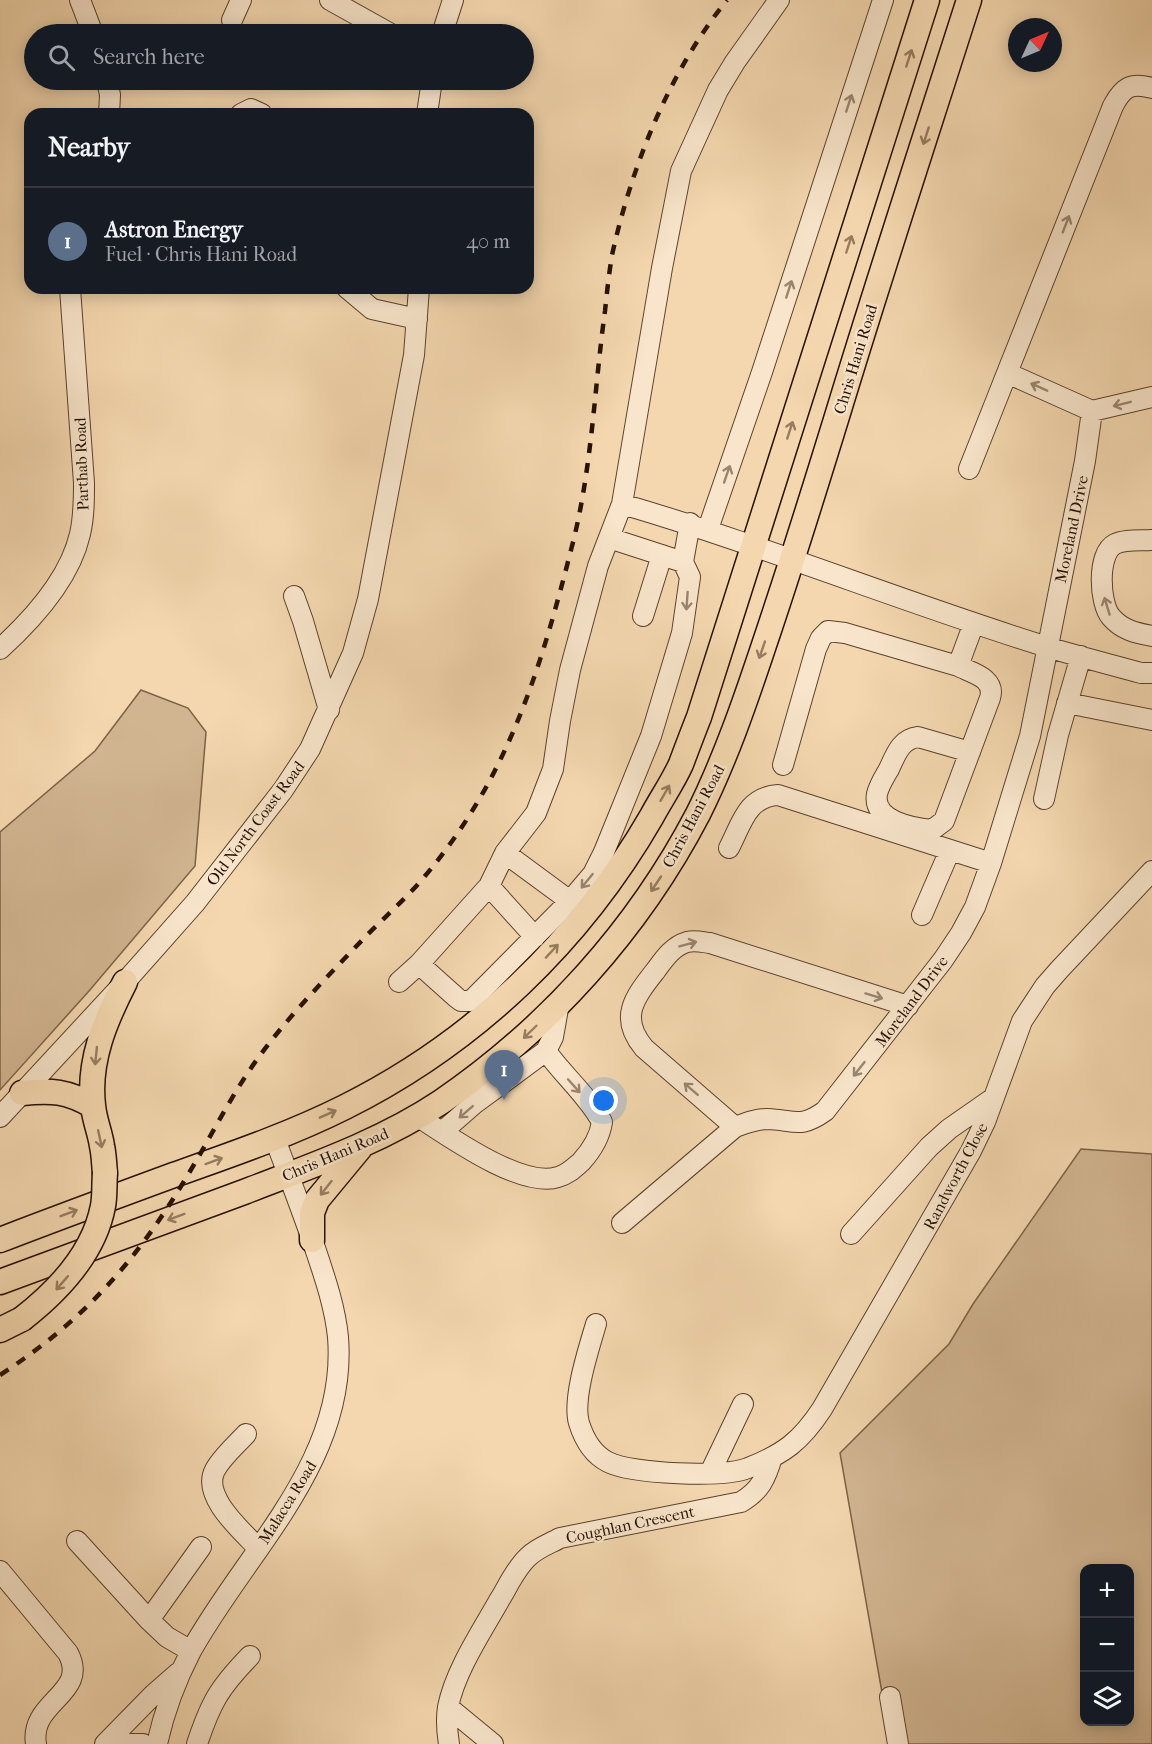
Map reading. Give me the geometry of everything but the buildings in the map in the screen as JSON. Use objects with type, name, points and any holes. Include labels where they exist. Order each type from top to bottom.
[{"type":"main road","points":[[0,1240],[275,1139],[345,1107],[409,1072],[460,1038],[536,969],[610,883],[680,766],[699,717],[927,0]]},
{"type":"main road","name":"Chris Hani Road","points":[[0,1282],[361,1146],[417,1116],[439,1103],[513,1049],[619,937],[659,879],[697,815],[722,762],[744,705],[969,0]]},
{"type":"main road","points":[[0,1330],[22,1319],[48,1299],[75,1268],[98,1227],[103,1205],[105,1173],[92,1088],[97,1045],[106,1019],[125,982]]},
{"type":"main road","points":[[22,1093],[63,1092],[93,1106]]},
{"type":"main road","points":[[312,1240],[312,1213],[317,1200],[361,1146]]},
{"type":"street","points":[[80,0],[89,24]]},
{"type":"street","points":[[232,20],[241,0]]},
{"type":"street","points":[[330,0],[373,24]]},
{"type":"street","points":[[445,24],[453,0]]},
{"type":"street","points":[[399,982],[419,964],[489,886],[505,853],[536,813],[554,769],[570,670],[598,566],[622,504],[681,171],[718,90],[779,0]]},
{"type":"street","points":[[683,562],[762,372],[883,0]]},
{"type":"street","points":[[969,469],[1113,106],[1121,91],[1131,86],[1142,85],[1152,88]]},
{"type":"street","points":[[109,90],[109,108]]},
{"type":"street","points":[[428,108],[431,90]]},
{"type":"street","name":"Parthab Road","points":[[0,649],[49,597],[80,537],[84,515],[84,483],[70,294]]},
{"type":"street","points":[[354,294],[372,309],[417,319]]},
{"type":"street","name":"Old North Coast Road","points":[[0,1117],[195,903],[283,790],[310,749],[353,653],[368,599],[414,355],[419,294]]},
{"type":"street","points":[[1008,374],[1092,411],[1152,397]]},
{"type":"street","name":"Moreland Drive","points":[[622,1223],[735,1127],[750,1121],[766,1119],[802,1123],[813,1120],[825,1111],[908,1006],[961,933],[975,907],[991,864],[1030,736],[1085,461],[1092,411]]},
{"type":"street","points":[[622,504],[699,526],[1046,647],[1141,673],[1152,673]]},
{"type":"street","points":[[419,964],[461,1001],[471,1001],[570,901],[593,874],[604,852],[647,747],[663,701],[686,611],[690,577],[683,562],[609,538]]},
{"type":"street","points":[[1152,540],[1120,542],[1112,545],[1103,558],[1101,572],[1104,602],[1108,615],[1119,626],[1134,633],[1152,636]]},
{"type":"street","points":[[643,616],[662,555]]},
{"type":"street","points":[[294,596],[329,710]]},
{"type":"street","points":[[958,666],[974,623]]},
{"type":"street","points":[[783,765],[816,650],[821,638],[828,631],[845,633],[958,666],[986,680],[992,690],[970,752],[944,821],[932,830],[886,818],[876,802],[878,792],[903,743],[910,738],[918,737],[970,752]]},
{"type":"street","points":[[1044,799],[1081,656]]},
{"type":"street","points":[[1067,703],[1152,720]]},
{"type":"street","points":[[729,848],[747,811],[754,803],[767,796],[778,795],[991,864]]},
{"type":"street","points":[[922,915],[950,850]]},
{"type":"street","points":[[505,853],[570,901]]},
{"type":"street","name":"Randworth Close","points":[[710,1473],[745,1470],[793,1445],[811,1426],[971,1151],[1022,1021],[1045,986],[1152,872]]},
{"type":"street","points":[[489,886],[535,937]]},
{"type":"street","points":[[735,1127],[644,1048],[636,1038],[631,1025],[634,999],[667,956],[679,945],[688,941],[710,943],[908,1006]]},
{"type":"street","points":[[442,1132],[474,1104],[546,1052],[553,1037],[559,1003]]},
{"type":"street","points":[[417,1116],[491,1161],[522,1175],[542,1179],[558,1178],[572,1171],[583,1159],[597,1138],[602,1122],[596,1111],[546,1052]]},
{"type":"street","points":[[851,1234],[929,1147],[949,1129],[992,1099]]},
{"type":"street","name":"Malacca Road","points":[[157,1744],[164,1714],[187,1660],[258,1548],[297,1492],[328,1427],[338,1361],[336,1328],[327,1282],[275,1139]]},
{"type":"street","points":[[596,1324],[580,1382],[578,1420],[588,1446],[606,1461],[619,1467],[669,1473],[710,1473],[743,1404]]},
{"type":"street","points":[[246,1434],[215,1470],[212,1488],[227,1515],[258,1548]]},
{"type":"street","name":"Coughlan Crescent","points":[[449,1744],[446,1729],[448,1707],[455,1686],[477,1640],[527,1557],[560,1538],[741,1502],[753,1496],[760,1488],[767,1476],[772,1457]]},
{"type":"street","points":[[77,1541],[187,1660],[105,1744]]},
{"type":"street","points":[[149,1620],[201,1547]]},
{"type":"street","points":[[0,1571],[68,1653],[73,1663],[74,1671],[68,1688],[40,1717],[35,1738],[36,1744]]},
{"type":"street","points":[[197,1744],[213,1701],[226,1681],[250,1656]]},
{"type":"street","points":[[890,1697],[898,1744]]},
{"type":"street","points":[[448,1707],[493,1744]]},
{"type":"street","points":[[122,1744],[143,1744]]},
{"type":"shaded area","points":[[141,690],[188,708],[206,732],[195,866],[89,991],[0,1090],[0,832],[95,751]]},
{"type":"shaded area","points":[[1081,1149],[1152,1154],[1152,1744],[891,1744],[840,1453],[949,1344],[973,1304]]},
{"type":"railway","points":[[0,1375],[30,1355],[82,1311],[127,1263],[167,1209],[261,1054],[313,992],[419,883],[449,845],[497,767],[532,684],[559,596],[578,520],[588,460],[612,255],[630,187],[670,89],[706,28],[727,0]]},
{"type":"place","name":"Astron Energy","points":[[504,1100]]}]
